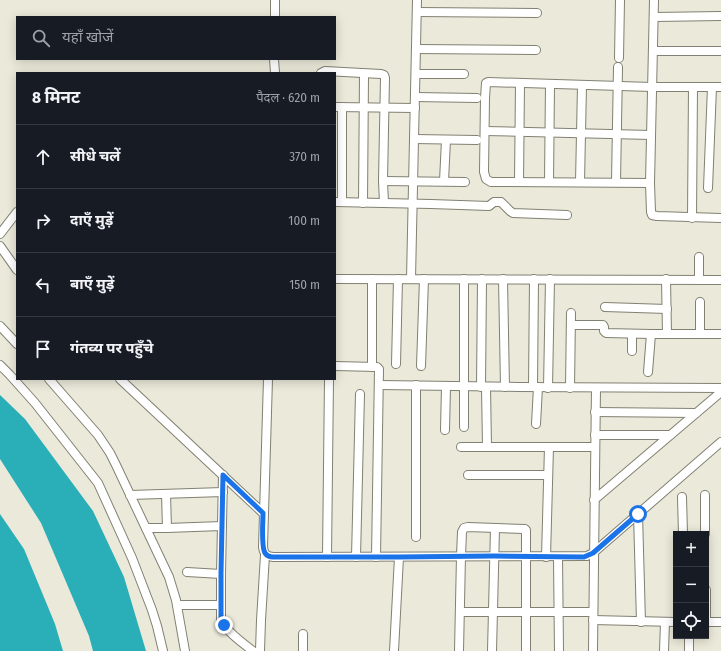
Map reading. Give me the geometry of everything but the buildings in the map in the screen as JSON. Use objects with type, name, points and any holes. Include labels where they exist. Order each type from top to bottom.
[{"type":"street","points":[[275,0],[275,16]]},
{"type":"street","points":[[411,279],[417,0]]},
{"type":"street","points":[[619,58],[620,0]]},
{"type":"street","points":[[654,0],[650,183],[651,214],[654,216],[721,218]]},
{"type":"street","points":[[417,12],[537,13]]},
{"type":"street","points":[[654,17],[721,16]]},
{"type":"street","points":[[416,49],[536,50]]},
{"type":"street","points":[[653,51],[721,51]]},
{"type":"street","points":[[274,60],[274,72]]},
{"type":"street","points":[[616,182],[618,67]]},
{"type":"street","points":[[322,72],[384,75],[384,203]]},
{"type":"street","points":[[363,203],[364,74]]},
{"type":"street","points":[[416,74],[464,74]]},
{"type":"street","points":[[650,183],[491,182],[486,179],[484,172],[486,83],[721,87]]},
{"type":"street","points":[[519,182],[520,83]]},
{"type":"street","points":[[549,182],[550,84]]},
{"type":"street","points":[[580,182],[582,85]]},
{"type":"street","points":[[692,218],[693,87]]},
{"type":"street","points":[[708,188],[712,87]]},
{"type":"street","points":[[415,97],[477,98]]},
{"type":"street","points":[[415,108],[339,107],[339,202],[489,206],[494,202],[501,202],[513,213],[567,215]]},
{"type":"street","points":[[485,131],[651,135]]},
{"type":"street","points":[[414,139],[477,140]]},
{"type":"street","points":[[444,181],[446,140]]},
{"type":"street","points":[[383,181],[413,180],[465,182]]},
{"type":"street","points":[[0,234],[16,213]]},
{"type":"street","points":[[0,246],[16,269]]},
{"type":"street","points":[[699,257],[699,280]]},
{"type":"street","points":[[336,279],[721,280]]},
{"type":"street","points":[[372,279],[372,367]]},
{"type":"street","points":[[396,364],[398,279]]},
{"type":"street","points":[[421,366],[424,279]]},
{"type":"street","points":[[464,279],[464,427]]},
{"type":"street","points":[[482,279],[483,387],[487,447]]},
{"type":"street","points":[[503,279],[505,387]]},
{"type":"street","points":[[534,279],[536,424]]},
{"type":"street","points":[[548,388],[550,279]]},
{"type":"street","points":[[666,280],[667,334]]},
{"type":"street","points":[[700,302],[700,334]]},
{"type":"street","points":[[605,307],[667,309]]},
{"type":"street","points":[[570,388],[571,313]]},
{"type":"street","points":[[571,325],[603,325],[606,333],[721,334]]},
{"type":"street","points":[[0,326],[16,343]]},
{"type":"street","points":[[632,334],[632,351]]},
{"type":"street","points":[[648,372],[651,334]]},
{"type":"street","points":[[0,365],[35,403],[98,483],[132,558],[152,610],[162,651]]},
{"type":"street","points":[[336,366],[377,367],[379,369],[380,385],[376,557]]},
{"type":"street","points":[[52,380],[98,435],[116,465],[169,577],[177,605],[185,651]]},
{"type":"street","points":[[121,380],[263,513]]},
{"type":"street","points":[[260,651],[265,554],[263,547],[263,513],[268,380]]},
{"type":"street","points":[[327,557],[329,380]]},
{"type":"street","points":[[380,385],[548,388],[721,388]]},
{"type":"street","points":[[416,385],[416,537]]},
{"type":"street","points":[[445,430],[446,386]]},
{"type":"street","points":[[593,651],[596,388]]},
{"type":"street","points":[[594,500],[721,392]]},
{"type":"street","points":[[356,557],[360,394]]},
{"type":"street","points":[[595,412],[696,413]]},
{"type":"street","points":[[595,434],[670,435]]},
{"type":"street","points":[[265,554],[269,557],[584,557],[593,553],[718,444],[721,453]]},
{"type":"street","points":[[461,447],[595,447]]},
{"type":"street","points":[[546,557],[549,447]]},
{"type":"street","points":[[223,475],[221,619],[224,625],[253,651]]},
{"type":"street","points":[[468,475],[548,475]]},
{"type":"street","points":[[130,495],[223,492]]},
{"type":"street","points":[[166,494],[167,528]]},
{"type":"street","points":[[705,495],[705,531]]},
{"type":"street","points":[[682,497],[683,531]]},
{"type":"street","points":[[638,514],[640,622]]},
{"type":"street","points":[[146,528],[222,526]]},
{"type":"street","points":[[459,651],[462,532],[464,528],[468,527],[526,529],[527,531],[526,651]]},
{"type":"street","points":[[492,651],[495,528]]},
{"type":"street","points":[[394,651],[399,557]]},
{"type":"street","points":[[558,557],[559,651]]},
{"type":"street","points":[[188,572],[221,574]]},
{"type":"street","points":[[177,605],[221,605]]},
{"type":"street","points":[[460,612],[593,612]]},
{"type":"street","points":[[593,620],[673,622]]},
{"type":"street","points":[[664,651],[665,622]]},
{"type":"street","points":[[709,622],[721,622]]},
{"type":"street","points":[[303,634],[303,651]]},
{"type":"street","points":[[689,639],[689,651]]},
{"type":"water","points":[[0,395],[25,419],[93,511],[124,577],[146,651],[93,651],[89,636],[41,523],[0,459]]},
{"type":"water","points":[[0,514],[24,549],[55,624],[63,651],[0,651]]},
{"type":"route","points":[[224,625],[221,619],[223,475],[263,513],[263,547],[265,554],[269,557],[584,557],[593,553],[638,514]]}]
